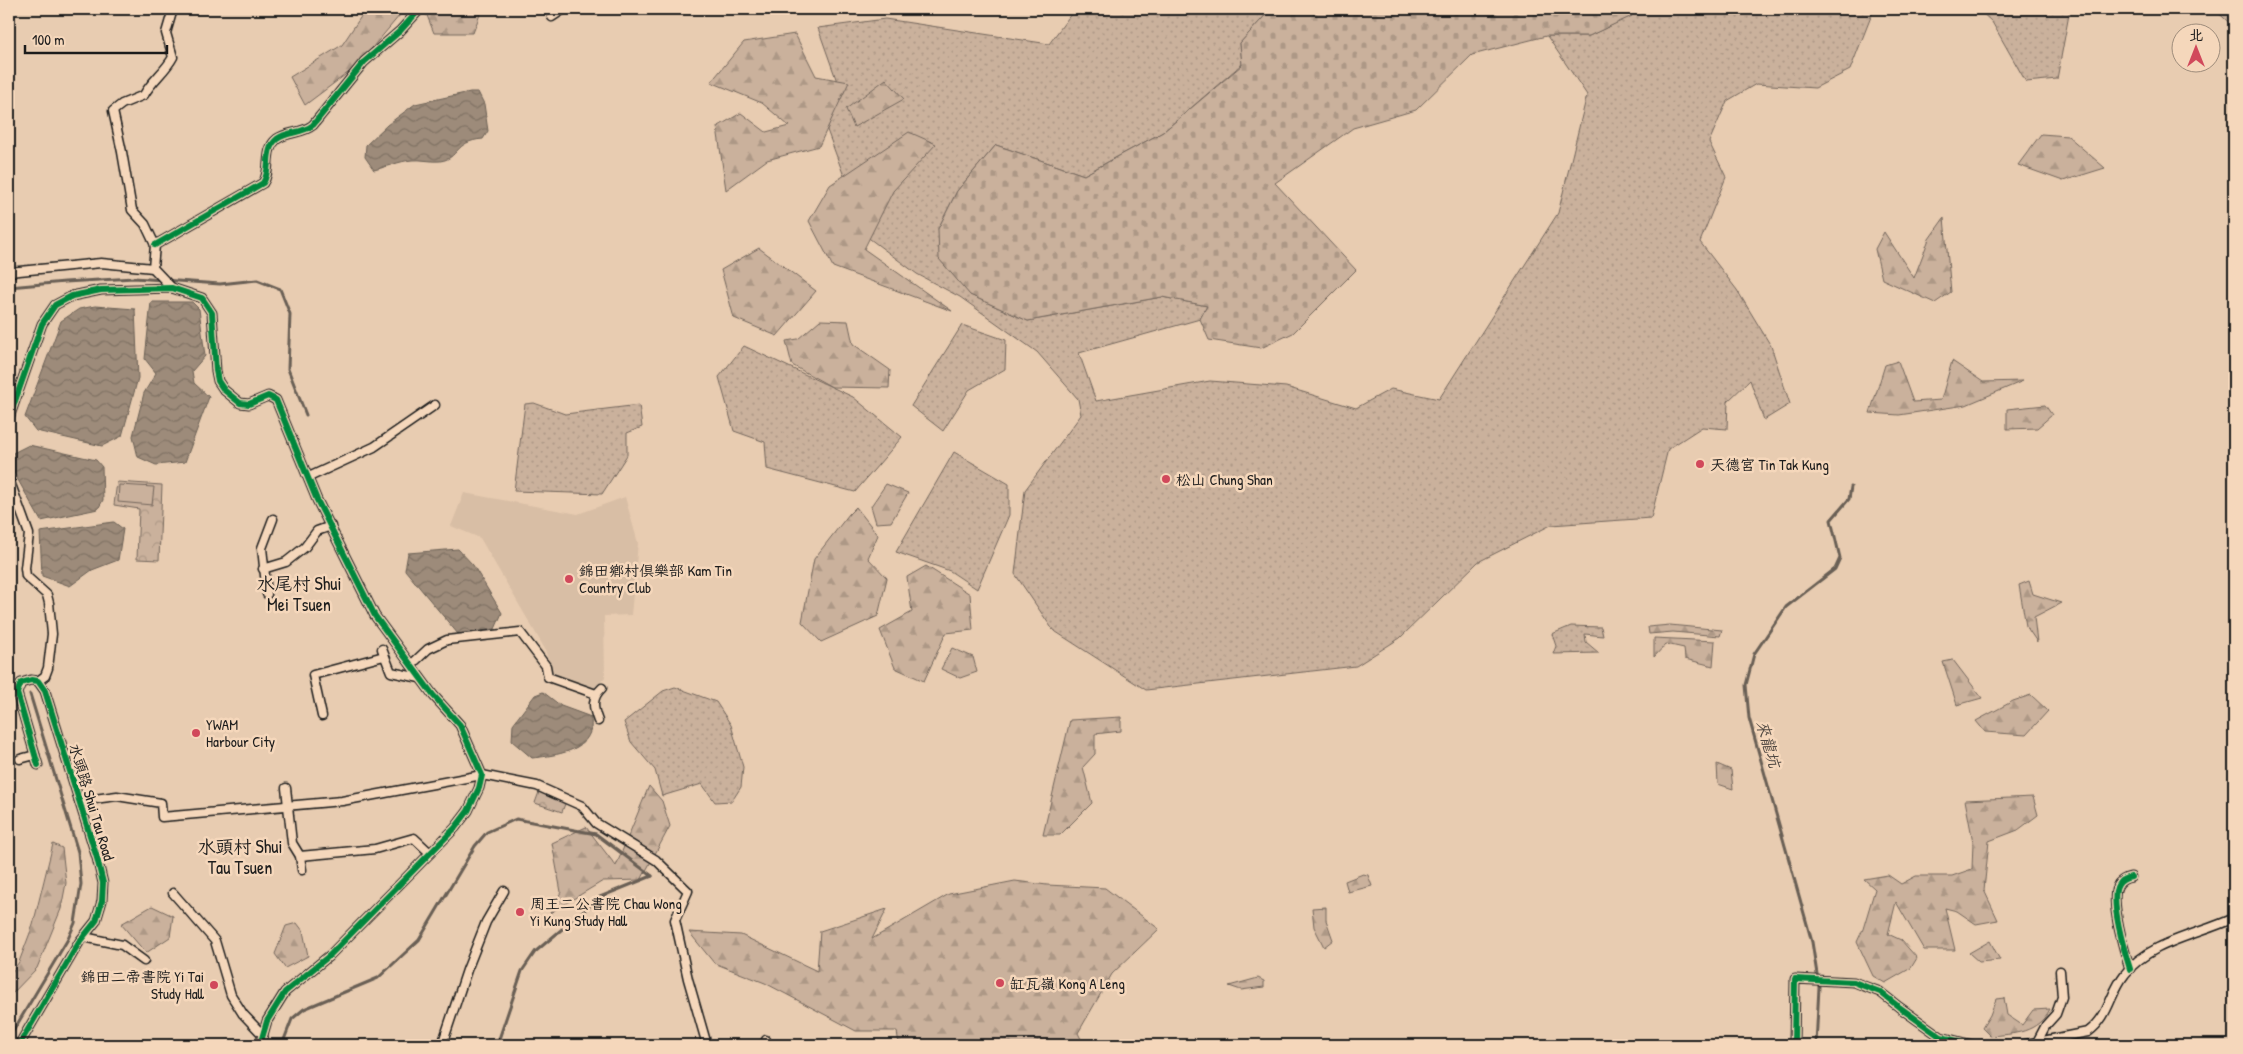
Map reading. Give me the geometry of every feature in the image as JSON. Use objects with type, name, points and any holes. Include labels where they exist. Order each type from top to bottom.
[{"type":"street","points":[[172,288],[153,268],[154,245],[145,224],[132,210],[113,111],[122,104],[144,95],[151,82],[168,66],[174,57],[166,33],[173,9]]},
{"type":"street","points":[[154,245],[263,183],[267,176],[270,149],[275,141],[311,127],[364,62],[400,31],[420,9]]},
{"type":"street","points":[[552,17],[564,9]]},
{"type":"street","points":[[9,272],[101,263],[153,268]]},
{"type":"street","points":[[9,418],[42,324],[55,305],[72,296],[101,290],[172,288],[202,298],[212,313],[218,381],[231,398],[240,402],[249,404],[268,396],[273,397],[281,409],[317,500],[375,616],[420,678],[460,725],[482,775],[479,788],[468,811],[430,853],[329,956],[284,992],[275,1006],[262,1035],[260,1045]]},
{"type":"street","points":[[309,476],[352,459],[374,447],[434,405]]},
{"type":"street","points":[[9,479],[29,534],[25,568],[26,576],[47,595],[50,603],[52,634],[48,668],[45,676],[38,682],[31,680],[21,683],[17,693],[38,765]]},
{"type":"street","points":[[267,594],[262,548],[272,519]]},
{"type":"street","points":[[263,569],[286,562],[305,547],[316,531],[331,526]]},
{"type":"street","points":[[411,665],[428,649],[448,640],[520,632],[546,666],[548,677],[596,694]]},
{"type":"street","points":[[322,716],[313,675],[383,652],[391,672],[420,678]]},
{"type":"street","name":"水頭路 Shui Tau Road","points":[[19,1045],[84,937],[96,921],[102,901],[103,883],[45,691],[38,682]]},
{"type":"street","points":[[598,721],[593,708],[596,694],[602,688]]},
{"type":"street","points":[[20,759],[35,755]]},
{"type":"street","points":[[79,801],[117,796],[161,803],[162,817],[342,801],[482,775],[537,786],[582,806],[596,823],[656,860],[688,892],[675,920],[685,970],[707,1045]]},
{"type":"street","points":[[286,788],[292,843],[300,856],[302,870]]},
{"type":"street","points":[[300,856],[375,849],[414,838],[430,853]]},
{"type":"street","points":[[2130,969],[2122,943],[2115,893],[2118,885],[2131,877]]},
{"type":"street","points":[[442,1045],[466,970],[486,922],[504,890]]},
{"type":"street","points":[[173,893],[215,941],[231,995],[262,1035]]},
{"type":"street","points":[[2022,1045],[2077,1036],[2096,1027],[2104,1016],[2124,975],[2130,969],[2157,949],[2234,918]]},
{"type":"street","points":[[84,937],[122,945],[144,961]]},
{"type":"street","points":[[2037,1042],[2046,1024],[2056,1014],[2062,997],[2060,971]]},
{"type":"street","points":[[1794,1045],[1795,979],[1854,982],[1880,992],[1942,1037],[1973,1045]]},
{"type":"shaded area","name":"錦田鄉村俱樂部 Kam Tin Country Club","points":[[464,493],[578,514],[625,497],[638,543],[631,615],[604,616],[605,677],[594,690],[552,673],[545,649],[480,538],[451,526]]},
{"type":"green space","points":[[366,9],[405,9],[357,66],[305,105],[290,77],[342,45]]},
{"type":"green space","points":[[431,9],[482,9],[473,33],[434,33],[426,13]]},
{"type":"green space","points":[[1062,9],[1271,9],[1240,43],[1242,64],[1163,132],[1084,175],[996,145],[957,191],[938,229],[970,295],[1028,321],[1162,297],[1207,306],[1200,319],[1079,353],[1096,401],[1210,381],[1286,387],[1356,408],[1391,389],[1439,399],[1558,213],[1587,95],[1547,36],[1589,36],[1631,16],[1626,9],[1874,9],[1850,70],[1815,88],[1756,84],[1727,101],[1709,142],[1726,177],[1700,242],[1737,290],[1771,346],[1790,404],[1764,420],[1750,380],[1728,401],[1727,429],[1702,427],[1668,449],[1651,518],[1551,525],[1478,562],[1400,638],[1356,666],[1146,690],[1053,630],[1015,574],[1025,490],[1081,415],[1078,399],[1037,352],[960,297],[917,274],[866,236],[827,130],[840,90],[818,28],[885,19],[1049,44],[1071,14]]},
{"type":"green space","points":[[1271,9],[1626,9],[1632,16],[1589,36],[1546,36],[1472,55],[1416,110],[1353,128],[1275,183],[1356,270],[1293,333],[1261,348],[1209,340],[1200,319],[1207,306],[1162,297],[1028,321],[970,295],[939,259],[938,229],[957,191],[996,145],[1084,175],[1163,132],[1242,65],[1240,43]]},
{"type":"green space","points":[[1978,9],[2070,9],[2057,79],[2026,82],[1992,22]]},
{"type":"green space","points":[[2214,9],[2234,9],[2234,27]]},
{"type":"green space","points":[[795,34],[816,76],[849,82],[819,146],[767,160],[726,190],[717,127],[741,113],[766,132],[789,126],[762,103],[711,82],[744,42]]},
{"type":"green space","points":[[886,79],[904,99],[854,127],[846,109]]},
{"type":"green space","points":[[909,132],[936,144],[893,191],[864,249],[952,311],[833,267],[809,221],[830,185]]},
{"type":"green space","points":[[2041,134],[2068,136],[2105,168],[2063,181],[2018,165]]},
{"type":"green space","points":[[1944,218],[1951,292],[1935,303],[1882,279],[1875,249],[1884,232],[1914,278],[1929,239]]},
{"type":"green space","points":[[759,248],[816,291],[777,336],[734,318],[721,270]]},
{"type":"green space","points":[[820,320],[848,321],[853,344],[890,370],[889,388],[832,387],[792,365],[786,341],[798,339]]},
{"type":"green space","points":[[962,325],[1006,340],[1005,369],[969,390],[943,431],[911,406]]},
{"type":"green space","points":[[744,346],[853,397],[902,437],[855,492],[767,469],[765,442],[734,431],[719,377]]},
{"type":"green space","points":[[1898,361],[1913,402],[1941,400],[1952,361],[1983,382],[2023,381],[1966,405],[1899,415],[1870,413],[1885,365]]},
{"type":"green space","points":[[534,403],[565,414],[639,405],[642,427],[627,433],[627,455],[602,494],[514,491],[525,404]]},
{"type":"green space","points":[[2045,405],[2052,415],[2037,428],[2007,429],[2007,409]]},
{"type":"green space","points":[[954,452],[1009,484],[1009,515],[977,589],[950,571],[896,552]]},
{"type":"green space","points":[[117,482],[162,485],[159,560],[137,559],[139,509],[114,505]]},
{"type":"green space","points":[[886,484],[908,493],[891,522],[876,523],[871,506]]},
{"type":"green space","points":[[119,485],[154,487],[152,505],[118,502]]},
{"type":"green space","points":[[856,507],[878,535],[868,558],[887,578],[878,616],[821,642],[802,622],[814,559]]},
{"type":"green space","points":[[926,566],[970,594],[973,630],[946,633],[924,681],[895,668],[880,630],[912,612],[907,577]]},
{"type":"green space","points":[[2029,581],[2033,594],[2061,603],[2034,617],[2037,642],[2026,626],[2019,585]]},
{"type":"green space","points":[[1670,625],[1722,630],[1720,636],[1673,632],[1649,634],[1648,627]]},
{"type":"green space","points":[[1571,626],[1601,627],[1603,636],[1585,634],[1586,642],[1599,653],[1553,654],[1556,646],[1552,634]]},
{"type":"green space","points":[[1654,638],[1715,641],[1713,666],[1685,659],[1684,648],[1666,644],[1654,657]]},
{"type":"green space","points":[[952,648],[973,657],[977,672],[960,678],[941,669]]},
{"type":"green space","points":[[1953,660],[1982,698],[1957,705],[1943,662]]},
{"type":"green space","points":[[675,687],[716,702],[731,725],[743,767],[741,787],[732,801],[715,802],[702,784],[662,796],[655,770],[631,742],[624,722],[663,691]]},
{"type":"green space","points":[[2031,695],[2048,711],[2026,735],[1985,732],[1976,721],[2013,701]]},
{"type":"green space","points":[[1121,717],[1121,731],[1095,734],[1095,754],[1083,767],[1092,803],[1060,835],[1043,835],[1070,720]]},
{"type":"green space","points":[[1717,764],[1731,770],[1733,789],[1718,784]]},
{"type":"green space","points":[[649,786],[662,801],[670,826],[641,880],[603,881],[550,913],[561,892],[552,843],[586,827],[616,866]]},
{"type":"green space","points":[[539,792],[566,801],[562,812],[535,803]]},
{"type":"green space","points":[[2033,797],[2038,815],[2018,830],[1989,841],[1984,890],[1998,920],[1976,924],[1957,911],[1945,908],[1955,950],[1924,950],[1896,902],[1888,934],[1901,940],[1917,958],[1911,968],[1885,983],[1873,976],[1857,942],[1863,929],[1875,889],[1864,879],[1888,875],[1901,884],[1916,876],[1952,876],[1972,869],[1973,842],[1965,800]]},
{"type":"green space","points":[[53,844],[62,848],[66,883],[61,909],[37,968],[9,997],[9,976],[19,962],[33,925]]},
{"type":"green space","points":[[1363,874],[1368,875],[1372,886],[1348,892],[1345,881]]},
{"type":"green space","points":[[1015,881],[1047,885],[1105,888],[1159,929],[1112,974],[1078,1033],[1084,1045],[899,1045],[897,1031],[856,1031],[765,983],[714,963],[689,932],[741,935],[817,971],[820,931],[887,909],[872,939],[949,894]]},
{"type":"green space","points":[[152,906],[173,916],[170,937],[146,953],[121,924]]},
{"type":"green space","points":[[1326,907],[1326,920],[1333,940],[1324,947],[1314,927],[1312,908]]},
{"type":"green space","points":[[297,923],[303,931],[308,956],[285,968],[275,954],[286,926]]},
{"type":"green space","points":[[1990,941],[2000,960],[1979,962],[1969,953]]},
{"type":"green space","points":[[1258,978],[1264,981],[1264,987],[1241,990],[1229,986]]},
{"type":"green space","points":[[2004,998],[2007,1015],[2022,1025],[2033,1010],[2050,1009],[2045,1017],[2032,1028],[2016,1033],[1990,1036],[1982,1028],[1990,1015],[1996,999]]},
{"type":"water","points":[[478,92],[484,104],[488,131],[483,139],[467,143],[446,160],[407,161],[374,170],[365,157],[366,145],[387,125],[415,104]]},
{"type":"water","points":[[151,302],[192,302],[199,309],[205,356],[192,371],[194,383],[209,397],[185,462],[156,465],[138,457],[133,436],[144,393],[156,373],[145,359]]},
{"type":"water","points":[[95,306],[135,309],[138,378],[122,436],[102,446],[36,431],[25,417],[61,321],[79,309]]},
{"type":"water","points":[[29,445],[96,460],[102,467],[103,500],[98,509],[41,521],[13,471],[11,454]]},
{"type":"water","points":[[114,522],[123,529],[118,560],[92,570],[70,586],[42,576],[40,532]]},
{"type":"water","points":[[458,549],[473,565],[502,613],[495,629],[458,634],[405,570],[408,553]]},
{"type":"water","points":[[543,692],[561,706],[591,717],[591,729],[581,745],[573,749],[532,758],[512,741],[513,724],[535,695]]},
{"type":"waterway","points":[[9,287],[134,278],[220,284],[257,280],[280,289],[290,314],[288,369],[306,415]]},
{"type":"waterway","name":"來龍坑","points":[[1816,1045],[1819,987],[1812,942],[1749,718],[1746,685],[1754,654],[1786,607],[1835,569],[1840,558],[1831,520],[1849,499],[1851,487]]},
{"type":"waterway","points":[[9,1038],[68,939],[75,923],[81,884],[78,852],[30,694]]},
{"type":"waterway","points":[[282,1045],[292,1019],[304,1009],[378,978],[419,940],[475,846],[487,832],[516,819],[596,834],[652,876]]},
{"type":"waterway","points":[[493,1045],[499,1039],[522,971],[535,952],[600,897],[652,876]]},
{"type":"cycle path","points":[[155,245],[263,183],[266,178],[270,149],[277,139],[313,125],[364,62],[400,31],[420,9]]},
{"type":"cycle path","points":[[9,418],[42,324],[55,305],[72,296],[101,290],[172,288],[202,298],[212,313],[218,381],[224,390],[240,403],[249,404],[268,396],[276,400],[317,500],[375,616],[433,695],[460,725],[482,775],[479,788],[468,811],[455,828],[329,956],[285,992],[267,1021],[260,1045]]},
{"type":"cycle path","points":[[19,1045],[80,941],[96,921],[102,901],[103,883],[45,691],[38,681],[31,680],[21,683],[17,693],[38,765]]},
{"type":"cycle path","points":[[2130,969],[2115,902],[2118,885],[2123,880],[2131,877]]},
{"type":"cycle path","points":[[1794,1045],[1795,979],[1854,982],[1880,992],[1941,1037],[1973,1045]]},
{"type":"place","name":"天德宮 Tin Tak Kung","points":[[1700,464]]},
{"type":"place","name":"松山 Chung Shan","points":[[1166,479]]},
{"type":"place","name":"錦田鄉村俱樂部 Kam Tin Country Club","points":[[569,579]]},
{"type":"place","name":"YWAM Harbour City","points":[[196,733]]},
{"type":"place","name":"周王二公書院 Chau Wong Yi Kung Study Hall","points":[[520,912]]},
{"type":"place","name":"缸瓦嶺 Kong A Leng","points":[[1000,983]]},
{"type":"place","name":"錦田二帝書院 Yi Tai Study Hall","points":[[214,985]]},
{"type":"district","name":"水尾村 Shui Mei Tsuen","points":[[299,593]]},
{"type":"district","name":"水頭村 Shui Tau Tsuen","points":[[240,856]]}]
